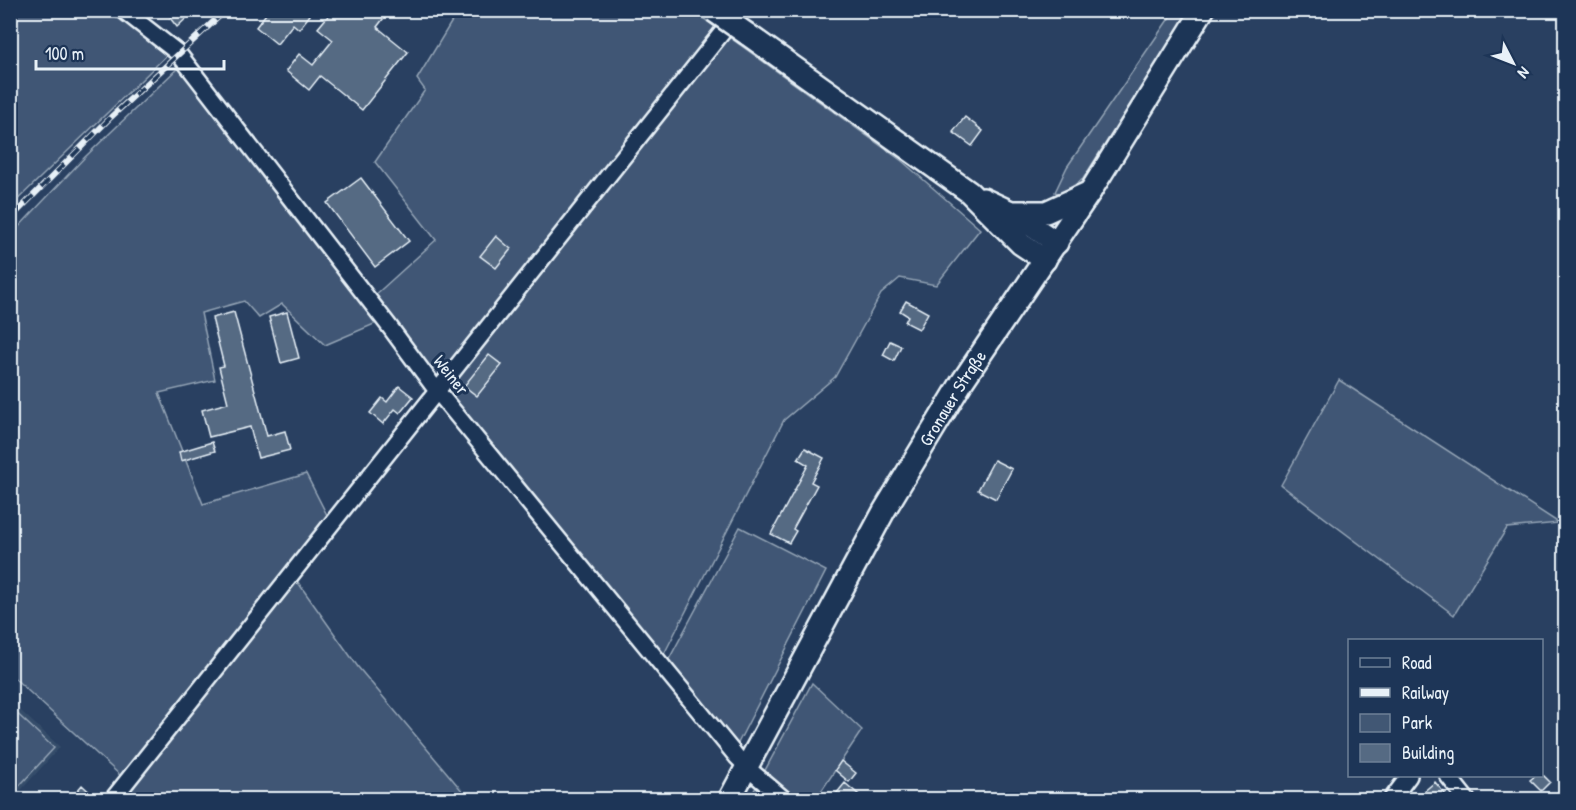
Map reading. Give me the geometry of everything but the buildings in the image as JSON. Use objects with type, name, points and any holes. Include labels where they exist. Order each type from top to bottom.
[{"type":"main road","name":"Gronauer Straße","points":[[729,800],[884,511],[962,382],[1090,192],[1203,10]]},
{"type":"main road","points":[[714,11],[969,192],[1021,244],[1051,252]]},
{"type":"main road","points":[[969,192],[1011,212],[1051,252]]},
{"type":"main road","points":[[1011,212],[1046,212],[1090,192]]},
{"type":"street","name":"Weiner","points":[[123,10],[178,53],[437,391],[662,664],[706,721],[747,767],[785,800]]},
{"type":"street","points":[[112,800],[740,10]]},
{"type":"street","points":[[1391,800],[1408,777]]},
{"type":"street","points":[[1449,777],[1467,800]]},
{"type":"shaded area","points":[[10,701],[60,747],[12,800],[10,799]]},
{"type":"green space","points":[[11,11],[113,11],[169,53],[11,206]]},
{"type":"green space","points":[[458,11],[693,11],[902,161],[980,229],[936,285],[900,278],[881,294],[835,377],[784,420],[663,656],[443,392],[439,380],[373,297],[436,240],[375,162],[425,90],[417,79]]},
{"type":"green space","points":[[1174,11],[1189,11],[1083,179],[1061,194],[1055,192],[1067,167]]},
{"type":"green space","points":[[180,66],[237,143],[379,322],[325,345],[282,304],[259,318],[244,301],[201,313],[215,380],[159,393],[203,504],[306,474],[328,517],[122,777],[11,675],[10,236],[85,157]]},
{"type":"green space","points":[[1339,380],[1559,523],[1507,528],[1454,615],[1281,485]]},
{"type":"green space","points":[[740,527],[826,571],[736,747],[667,663]]},
{"type":"green space","points":[[297,581],[358,667],[469,799],[121,800]]},
{"type":"green space","points":[[812,683],[862,730],[816,799],[797,799],[780,788],[773,799],[749,800]]},
{"type":"green space","points":[[10,707],[54,748],[11,795],[10,795]]},
{"type":"railway","points":[[10,219],[111,117],[226,10]]}]
